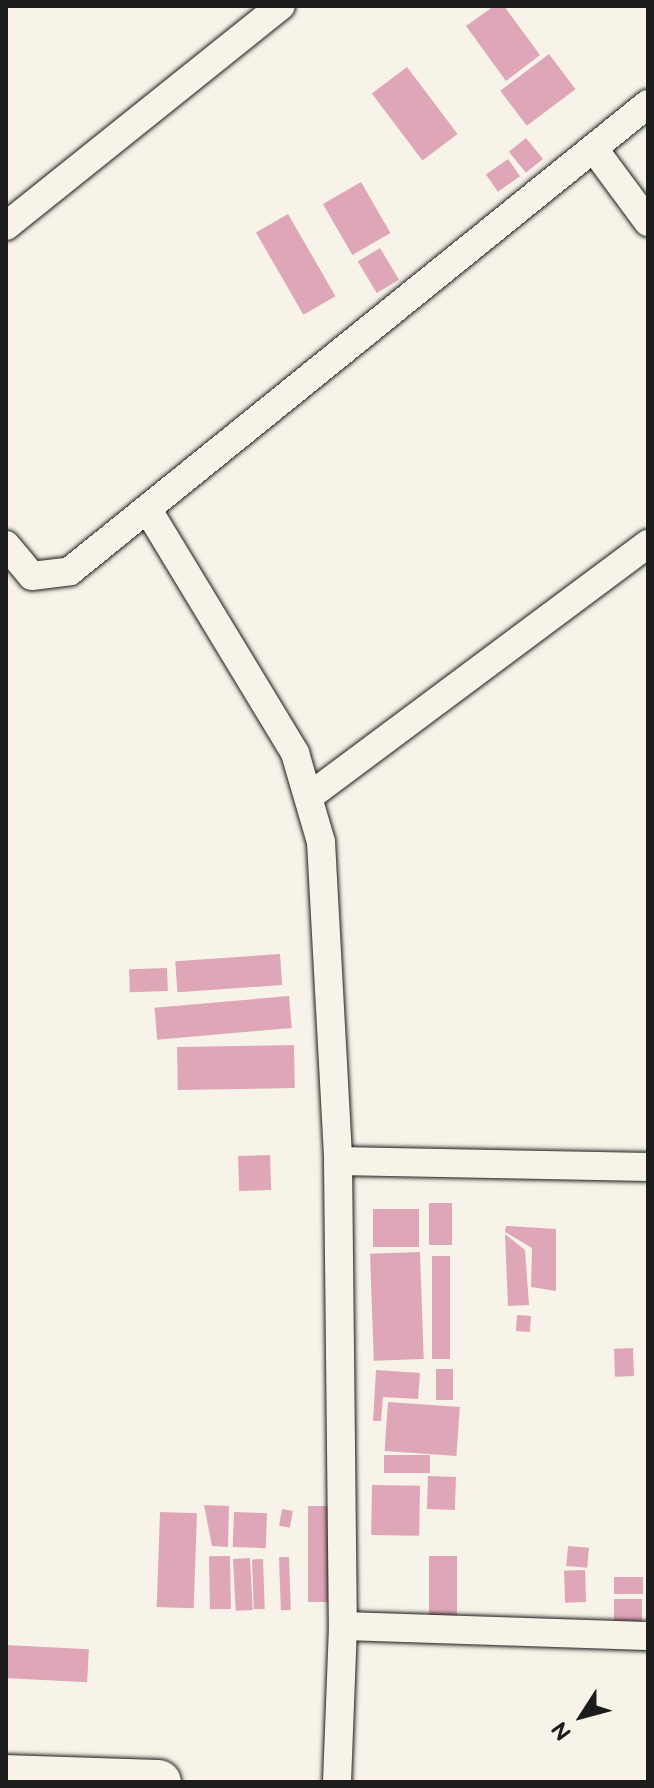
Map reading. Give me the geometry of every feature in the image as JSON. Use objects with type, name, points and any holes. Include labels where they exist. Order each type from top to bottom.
[{"type":"highway","points":[[6,1777],[159,1782]]},
{"type":"street","points":[[6,226],[281,6]]},
{"type":"street","points":[[6,545],[32,576],[70,571],[648,104]]},
{"type":"street","points":[[594,149],[648,222]]},
{"type":"street","points":[[148,510],[295,753],[311,795],[321,842],[338,1161],[343,1626],[337,1782]]},
{"type":"street","points":[[311,795],[648,544]]},
{"type":"street","points":[[338,1161],[648,1167]]},
{"type":"street","points":[[343,1626],[648,1636]]},
{"type":"building","points":[[494,6],[504,6],[540,55],[506,81],[466,26]]},
{"type":"building","points":[[549,54],[575,89],[527,126],[500,91]]},
{"type":"building","points":[[407,67],[458,134],[422,161],[372,93]]},
{"type":"building","points":[[526,138],[543,159],[526,173],[509,152]]},
{"type":"building","points":[[508,159],[520,176],[498,192],[486,174]]},
{"type":"building","points":[[361,182],[390,233],[352,255],[323,204]]},
{"type":"building","points":[[288,214],[336,296],[303,315],[256,232]]},
{"type":"building","points":[[380,248],[399,280],[377,293],[358,261]]},
{"type":"building","points":[[280,954],[282,985],[177,992],[175,961]]},
{"type":"building","points":[[167,968],[168,991],[130,992],[129,969]]},
{"type":"building","points":[[289,996],[292,1028],[157,1040],[155,1008]]},
{"type":"building","points":[[294,1045],[295,1088],[178,1090],[177,1047]]},
{"type":"building","points":[[270,1155],[271,1190],[239,1191],[238,1156]]},
{"type":"building","points":[[429,1203],[452,1203],[452,1245],[429,1245]]},
{"type":"building","points":[[373,1209],[419,1209],[419,1247],[373,1247]]},
{"type":"building","points":[[506,1226],[556,1229],[556,1291],[531,1287],[532,1248],[505,1232]]},
{"type":"building","points":[[505,1234],[525,1250],[529,1305],[508,1306]]},
{"type":"building","points":[[420,1252],[424,1359],[374,1361],[370,1254]]},
{"type":"building","points":[[432,1256],[450,1256],[450,1359],[432,1359]]},
{"type":"building","points":[[517,1315],[531,1316],[530,1332],[516,1331]]},
{"type":"building","points":[[633,1348],[634,1376],[615,1377],[614,1349]]},
{"type":"building","points":[[436,1369],[453,1369],[453,1400],[436,1400]]},
{"type":"building","points":[[376,1370],[420,1373],[418,1399],[383,1397],[381,1421],[373,1421]]},
{"type":"building","points":[[388,1402],[460,1407],[456,1456],[385,1451]]},
{"type":"building","points":[[384,1455],[430,1455],[430,1473],[384,1473]]},
{"type":"building","points":[[428,1476],[456,1477],[455,1510],[427,1509]]},
{"type":"building","points":[[372,1485],[420,1486],[419,1536],[371,1535]]},
{"type":"building","points":[[204,1505],[229,1506],[228,1547],[212,1546]]},
{"type":"building","points":[[308,1506],[328,1506],[328,1602],[308,1602]]},
{"type":"building","points":[[282,1509],[293,1511],[290,1528],[279,1526]]},
{"type":"building","points":[[160,1512],[197,1513],[194,1608],[157,1607]]},
{"type":"building","points":[[234,1512],[267,1513],[266,1548],[233,1547]]},
{"type":"building","points":[[568,1546],[589,1548],[587,1568],[566,1566]]},
{"type":"building","points":[[209,1556],[230,1556],[231,1609],[210,1609]]},
{"type":"building","points":[[429,1556],[457,1556],[457,1627],[429,1627]]},
{"type":"building","points":[[279,1557],[289,1557],[291,1610],[281,1610]]},
{"type":"building","points":[[250,1558],[253,1610],[236,1611],[233,1559]]},
{"type":"building","points":[[252,1559],[263,1559],[265,1609],[254,1609]]},
{"type":"building","points":[[585,1570],[586,1602],[565,1603],[564,1571]]},
{"type":"building","points":[[614,1577],[643,1577],[643,1594],[614,1594]]},
{"type":"building","points":[[614,1599],[642,1599],[642,1632],[614,1632]]},
{"type":"building","points":[[6,1645],[89,1649],[87,1682],[6,1678]]}]
